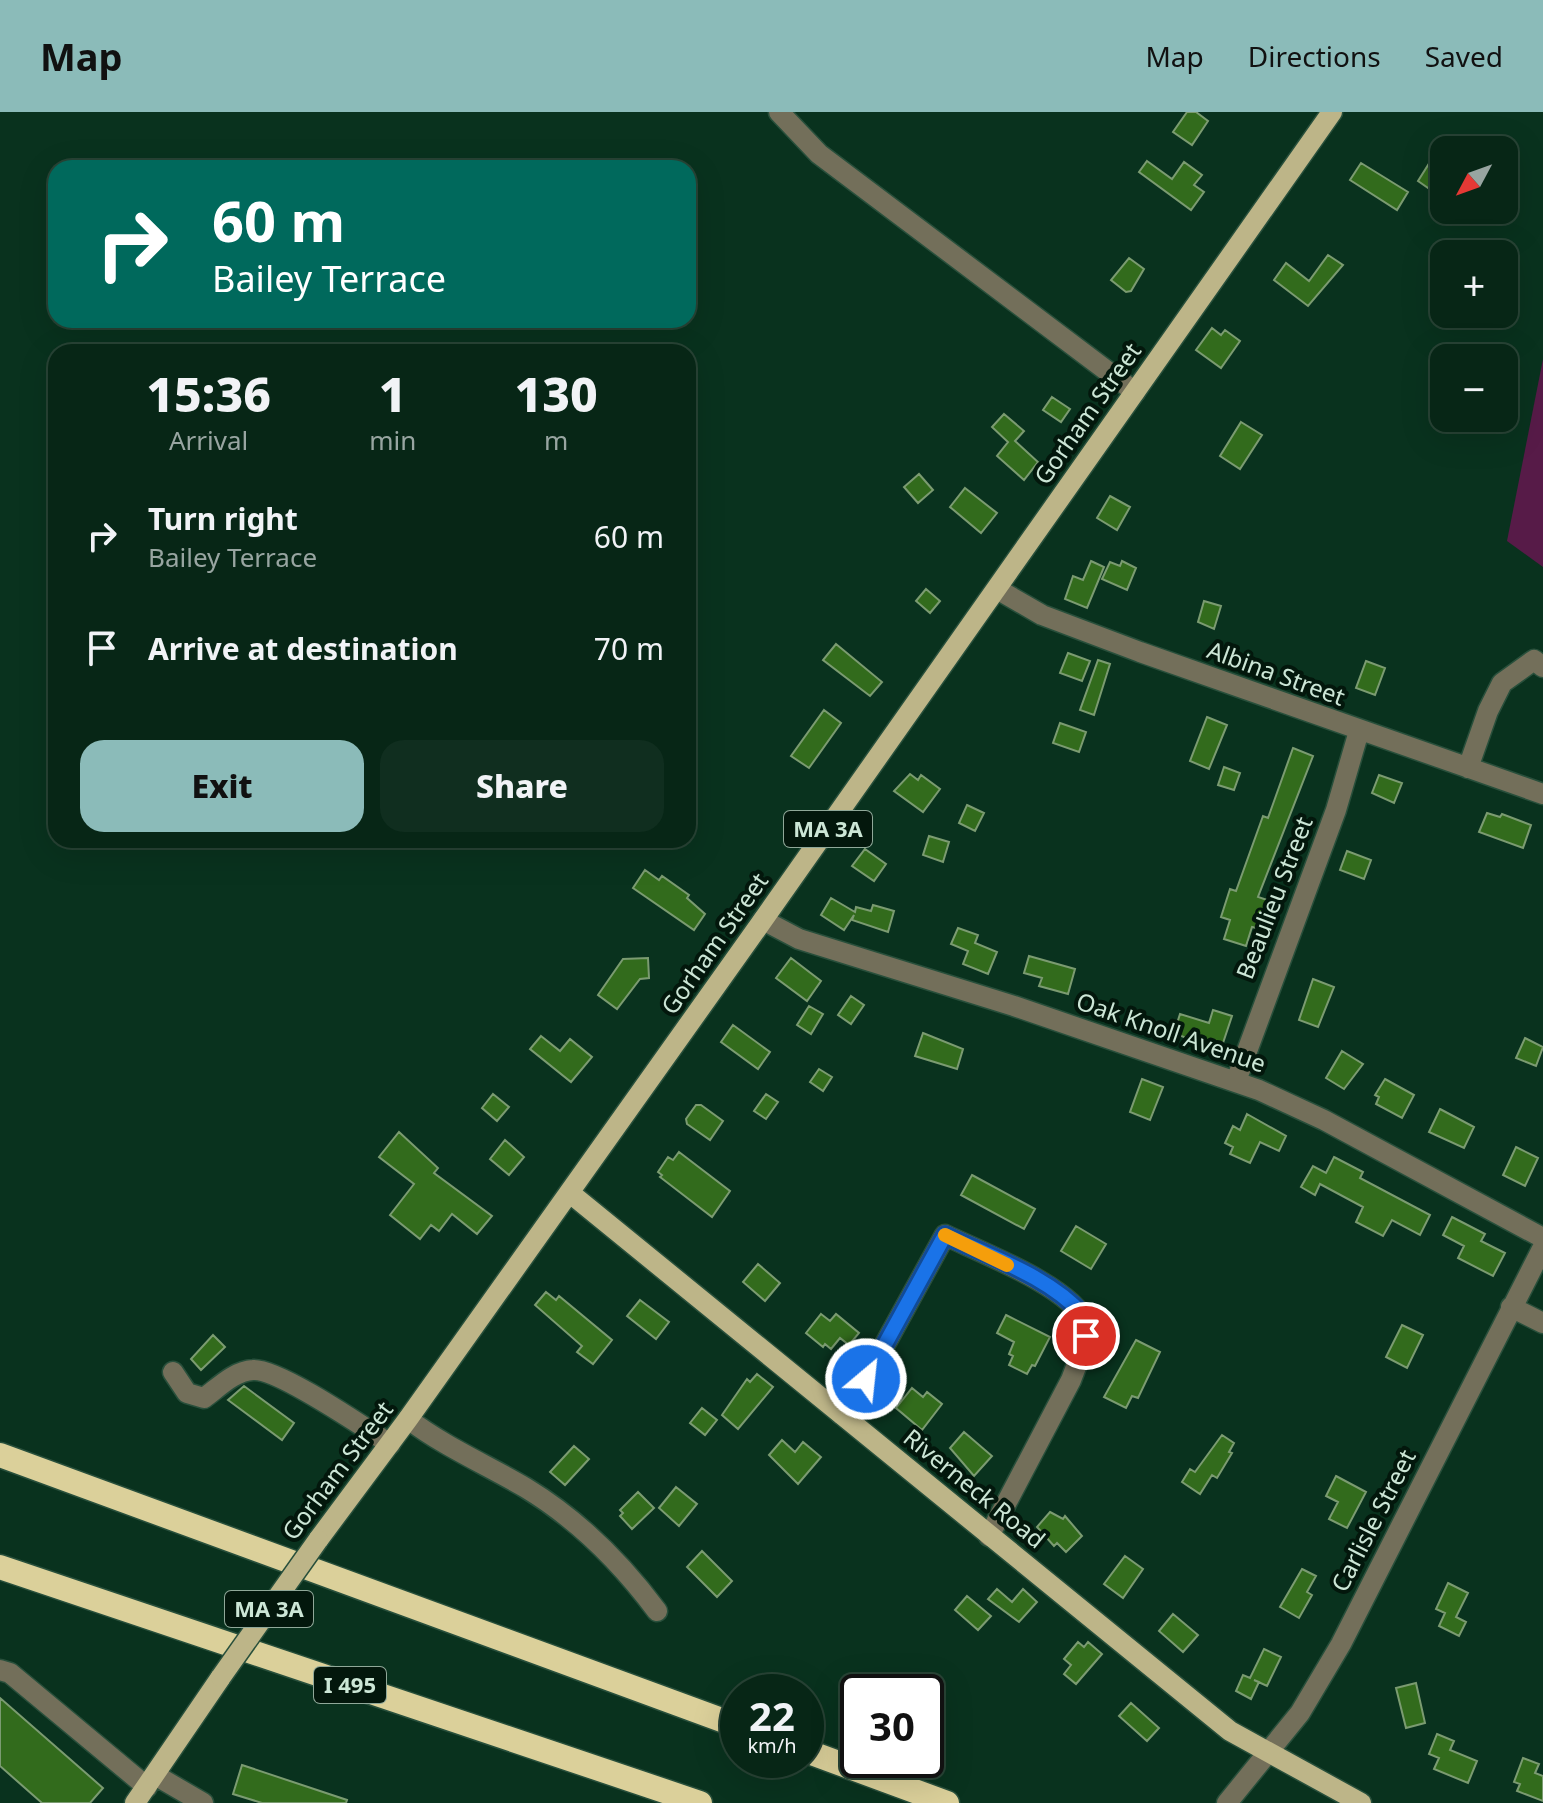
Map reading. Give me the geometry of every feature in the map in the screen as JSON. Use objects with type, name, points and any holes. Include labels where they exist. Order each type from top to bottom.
[{"type":"highway","points":[[0,1455],[720,1719]]},
{"type":"highway","name":"I 495","points":[[0,1567],[700,1803]]},
{"type":"highway","points":[[824,1758],[947,1803]]},
{"type":"main road","name":"Gorham Street","points":[[146,1789],[221,1677],[570,1193],[1332,112]]},
{"type":"main road","name":"Riverneck Road","points":[[570,1193],[1209,1715],[1268,1754],[1361,1803]]},
{"type":"street","points":[[779,112],[819,154],[1135,392]]},
{"type":"street","name":"Albina Street","points":[[997,589],[1042,615],[1359,731],[1543,794]]},
{"type":"street","points":[[1468,768],[1488,711],[1502,683],[1534,660],[1543,667]]},
{"type":"street","name":"Beaulieu Street","points":[[1236,1081],[1336,810],[1359,731]]},
{"type":"street","name":"Oak Knoll Avenue","points":[[763,920],[813,944],[1014,1006],[1236,1081],[1324,1120],[1542,1249]]},
{"type":"street","points":[[841,1414],[866,1379],[945,1235],[1032,1279],[1077,1308],[1086,1323],[1077,1365],[989,1536]]},
{"type":"street","name":"Carlisle Street","points":[[1227,1803],[1300,1713],[1352,1624],[1542,1249]]},
{"type":"street","points":[[1511,1307],[1543,1323]]},
{"type":"street","points":[[173,1372],[187,1393],[204,1398],[234,1375],[254,1369],[298,1388],[390,1444]]},
{"type":"street","points":[[408,1419],[555,1508],[609,1555],[657,1611]]},
{"type":"street","points":[[0,1670],[10,1673],[146,1789],[203,1803]]},
{"type":"shaded area","points":[[1543,359],[1543,567],[1507,541]]},
{"type":"building","points":[[1187,112],[1196,112],[1208,121],[1192,145],[1173,132]]},
{"type":"building","points":[[1147,161],[1172,179],[1184,162],[1202,175],[1194,185],[1204,192],[1191,210],[1139,172]]},
{"type":"building","points":[[1430,162],[1430,189],[1418,181]]},
{"type":"building","points":[[1361,163],[1408,192],[1397,210],[1350,180]]},
{"type":"building","points":[[1328,255],[1343,265],[1308,306],[1274,280],[1286,263],[1309,281]]},
{"type":"building","points":[[1129,258],[1144,269],[1131,291],[1126,292],[1111,280]]},
{"type":"building","points":[[1212,328],[1221,335],[1225,330],[1240,341],[1221,368],[1196,350]]},
{"type":"building","points":[[1052,397],[1070,409],[1061,422],[1043,410]]},
{"type":"building","points":[[1004,414],[1024,431],[1015,441],[1038,462],[1024,480],[997,456],[1008,442],[992,427]]},
{"type":"building","points":[[1241,422],[1262,435],[1240,469],[1220,456]]},
{"type":"building","points":[[919,474],[933,490],[918,503],[904,487]]},
{"type":"building","points":[[965,488],[997,513],[981,533],[950,507]]},
{"type":"building","points":[[1110,496],[1130,507],[1117,530],[1097,518]]},
{"type":"building","points":[[1091,561],[1104,567],[1087,608],[1065,599],[1073,576],[1083,580]]},
{"type":"building","points":[[1122,561],[1136,568],[1127,590],[1102,579],[1110,562],[1120,566]]},
{"type":"building","points":[[926,589],[940,601],[930,613],[916,601]]},
{"type":"building","points":[[1204,601],[1221,606],[1214,629],[1198,622]]},
{"type":"building","points":[[836,644],[882,682],[870,696],[823,660]]},
{"type":"building","points":[[1068,653],[1090,661],[1082,681],[1060,673]]},
{"type":"building","points":[[1098,660],[1110,664],[1094,715],[1080,710]]},
{"type":"building","points":[[1366,661],[1385,668],[1375,695],[1356,688]]},
{"type":"building","points":[[824,710],[841,723],[809,768],[791,756]]},
{"type":"building","points":[[1207,717],[1227,725],[1209,769],[1190,761]]},
{"type":"building","points":[[1060,723],[1086,732],[1079,752],[1053,743]]},
{"type":"building","points":[[1293,748],[1313,756],[1258,897],[1276,903],[1270,922],[1260,918],[1257,928],[1252,927],[1246,946],[1224,939],[1230,920],[1221,917],[1230,889],[1236,891],[1263,816],[1268,818]]},
{"type":"building","points":[[1224,767],[1240,773],[1234,790],[1218,785]]},
{"type":"building","points":[[910,774],[918,780],[921,775],[940,789],[923,812],[894,791]]},
{"type":"building","points":[[1379,775],[1402,783],[1394,803],[1372,793]]},
{"type":"building","points":[[967,805],[984,813],[975,831],[959,823]]},
{"type":"building","points":[[1487,813],[1500,817],[1502,814],[1531,825],[1523,848],[1479,832]]},
{"type":"building","points":[[929,836],[949,842],[943,862],[923,855]]},
{"type":"building","points":[[865,849],[886,864],[874,881],[852,866]]},
{"type":"building","points":[[1347,851],[1371,860],[1364,879],[1340,870]]},
{"type":"building","points":[[645,870],[659,880],[662,876],[689,895],[687,898],[705,914],[694,930],[633,888]]},
{"type":"building","points":[[831,898],[855,912],[856,907],[871,911],[873,905],[894,911],[888,932],[852,920],[854,915],[844,930],[821,915]]},
{"type":"building","points":[[958,928],[978,935],[975,943],[997,952],[988,974],[963,964],[968,951],[951,944]]},
{"type":"building","points":[[1029,956],[1075,969],[1068,994],[1039,986],[1042,978],[1024,973]]},
{"type":"building","points":[[648,958],[649,978],[640,979],[617,1009],[598,995],[623,959]]},
{"type":"building","points":[[791,958],[821,981],[807,1001],[776,978]]},
{"type":"building","points":[[1313,979],[1334,987],[1318,1027],[1299,1020]]},
{"type":"building","points":[[851,996],[864,1005],[851,1024],[838,1015]]},
{"type":"building","points":[[809,1006],[823,1014],[811,1034],[797,1025]]},
{"type":"building","points":[[1213,1010],[1232,1016],[1220,1052],[1174,1033],[1180,1014],[1209,1023]]},
{"type":"building","points":[[733,1025],[770,1052],[758,1069],[721,1042]]},
{"type":"building","points":[[923,1033],[963,1049],[957,1069],[915,1056]]},
{"type":"building","points":[[541,1036],[560,1051],[570,1039],[592,1057],[571,1082],[530,1049]]},
{"type":"building","points":[[1525,1038],[1543,1047],[1536,1066],[1516,1058]]},
{"type":"building","points":[[1342,1051],[1363,1064],[1344,1089],[1326,1078]]},
{"type":"building","points":[[819,1069],[832,1077],[823,1091],[810,1082]]},
{"type":"building","points":[[1142,1079],[1163,1087],[1150,1120],[1130,1112]]},
{"type":"building","points":[[1385,1079],[1414,1095],[1402,1118],[1376,1104],[1379,1097],[1375,1095]]},
{"type":"building","points":[[493,1094],[509,1107],[497,1121],[482,1108]]},
{"type":"building","points":[[766,1094],[778,1102],[766,1119],[754,1111]]},
{"type":"building","points":[[696,1105],[701,1105],[723,1121],[710,1140],[687,1124],[686,1119]]},
{"type":"building","points":[[1440,1109],[1474,1127],[1464,1148],[1429,1132]]},
{"type":"building","points":[[1247,1114],[1286,1136],[1279,1151],[1260,1142],[1250,1163],[1230,1154],[1233,1147],[1225,1143],[1233,1126],[1240,1130]]},
{"type":"building","points":[[399,1132],[438,1168],[434,1173],[492,1216],[477,1234],[452,1214],[439,1231],[431,1225],[420,1239],[390,1215],[414,1184],[379,1157]]},
{"type":"building","points":[[505,1140],[524,1157],[509,1175],[490,1159]]},
{"type":"building","points":[[1516,1147],[1538,1158],[1525,1186],[1503,1175]]},
{"type":"building","points":[[679,1152],[730,1191],[712,1217],[660,1177],[662,1175],[658,1172],[668,1157],[673,1160]]},
{"type":"building","points":[[1334,1157],[1363,1172],[1360,1178],[1430,1215],[1420,1235],[1392,1220],[1383,1236],[1356,1222],[1363,1207],[1320,1184],[1315,1195],[1301,1187],[1313,1166],[1326,1173]]},
{"type":"building","points":[[972,1175],[1035,1209],[1024,1229],[961,1195]]},
{"type":"building","points":[[1452,1217],[1485,1234],[1481,1241],[1505,1253],[1493,1276],[1458,1258],[1464,1246],[1443,1235]]},
{"type":"building","points":[[1076,1226],[1106,1244],[1091,1269],[1061,1251]]},
{"type":"building","points":[[758,1264],[780,1283],[765,1301],[743,1282]]},
{"type":"building","points":[[546,1292],[556,1300],[559,1296],[612,1340],[593,1364],[577,1352],[582,1346],[535,1305]]},
{"type":"building","points":[[640,1300],[669,1322],[656,1339],[627,1316]]},
{"type":"building","points":[[821,1314],[830,1321],[836,1314],[859,1333],[849,1345],[840,1338],[831,1349],[825,1344],[823,1347],[806,1333]]},
{"type":"building","points":[[1006,1315],[1050,1337],[1035,1366],[1032,1365],[1027,1374],[1009,1365],[1014,1342],[997,1333]]},
{"type":"building","points":[[1402,1325],[1423,1335],[1407,1368],[1386,1357]]},
{"type":"building","points":[[213,1335],[225,1347],[201,1370],[191,1359]]},
{"type":"building","points":[[1136,1340],[1160,1352],[1138,1398],[1132,1396],[1126,1408],[1104,1397]]},
{"type":"building","points":[[757,1374],[773,1387],[738,1429],[722,1415],[747,1379],[750,1382]]},
{"type":"building","points":[[244,1386],[294,1423],[282,1440],[228,1400]]},
{"type":"building","points":[[912,1388],[923,1397],[927,1392],[942,1404],[922,1430],[896,1408]]},
{"type":"building","points":[[702,1408],[717,1420],[705,1435],[690,1423]]},
{"type":"building","points":[[964,1432],[992,1456],[974,1476],[950,1448]]},
{"type":"building","points":[[1222,1435],[1234,1443],[1229,1452],[1232,1453],[1217,1478],[1212,1475],[1200,1494],[1182,1482],[1190,1469],[1195,1472]]},
{"type":"building","points":[[782,1440],[795,1452],[803,1442],[821,1457],[798,1484],[769,1455]]},
{"type":"building","points":[[574,1446],[589,1459],[565,1485],[550,1472]]},
{"type":"building","points":[[1336,1476],[1366,1492],[1347,1528],[1329,1519],[1338,1502],[1326,1496]]},
{"type":"building","points":[[676,1487],[697,1504],[679,1526],[659,1508]]},
{"type":"building","points":[[638,1492],[654,1508],[632,1529],[620,1516],[623,1513],[620,1510]]},
{"type":"building","points":[[1050,1512],[1063,1519],[1065,1516],[1082,1536],[1066,1552],[1057,1543],[1054,1546],[1037,1527]]},
{"type":"building","points":[[702,1551],[732,1581],[717,1597],[687,1567]]},
{"type":"building","points":[[1125,1556],[1143,1569],[1123,1598],[1104,1584]]},
{"type":"building","points":[[1302,1569],[1316,1576],[1307,1592],[1312,1595],[1299,1618],[1280,1607]]},
{"type":"building","points":[[1448,1583],[1468,1593],[1456,1617],[1466,1622],[1459,1636],[1439,1626],[1445,1613],[1436,1609]]},
{"type":"building","points":[[997,1589],[1012,1602],[1023,1589],[1037,1602],[1019,1622],[988,1599]]},
{"type":"building","points":[[967,1596],[991,1616],[978,1630],[955,1610]]},
{"type":"building","points":[[1173,1614],[1198,1635],[1183,1652],[1159,1631]]},
{"type":"building","points":[[1078,1642],[1084,1647],[1088,1642],[1102,1654],[1076,1684],[1064,1674],[1071,1665],[1064,1659]]},
{"type":"building","points":[[1264,1649],[1281,1657],[1267,1686],[1259,1682],[1251,1699],[1236,1691],[1243,1675],[1250,1678]]},
{"type":"building","points":[[1416,1683],[1425,1723],[1406,1728],[1396,1688]]},
{"type":"building","points":[[0,1698],[103,1788],[90,1803],[42,1803],[0,1766]]},
{"type":"building","points":[[1131,1703],[1159,1728],[1147,1741],[1119,1716]]},
{"type":"building","points":[[1437,1734],[1454,1741],[1450,1750],[1477,1761],[1468,1783],[1434,1769],[1439,1758],[1429,1754]]},
{"type":"building","points":[[1523,1758],[1539,1764],[1535,1773],[1543,1776],[1543,1801],[1517,1791],[1520,1784],[1514,1782]]},
{"type":"building","points":[[242,1765],[347,1800],[346,1803],[262,1803],[233,1794]]},
{"type":"slow traffic","points":[[945,1235],[1007,1265]]},
{"type":"route","points":[[866,1379],[945,1235],[1007,1265],[1069,1301],[1083,1315],[1086,1336]]}]
